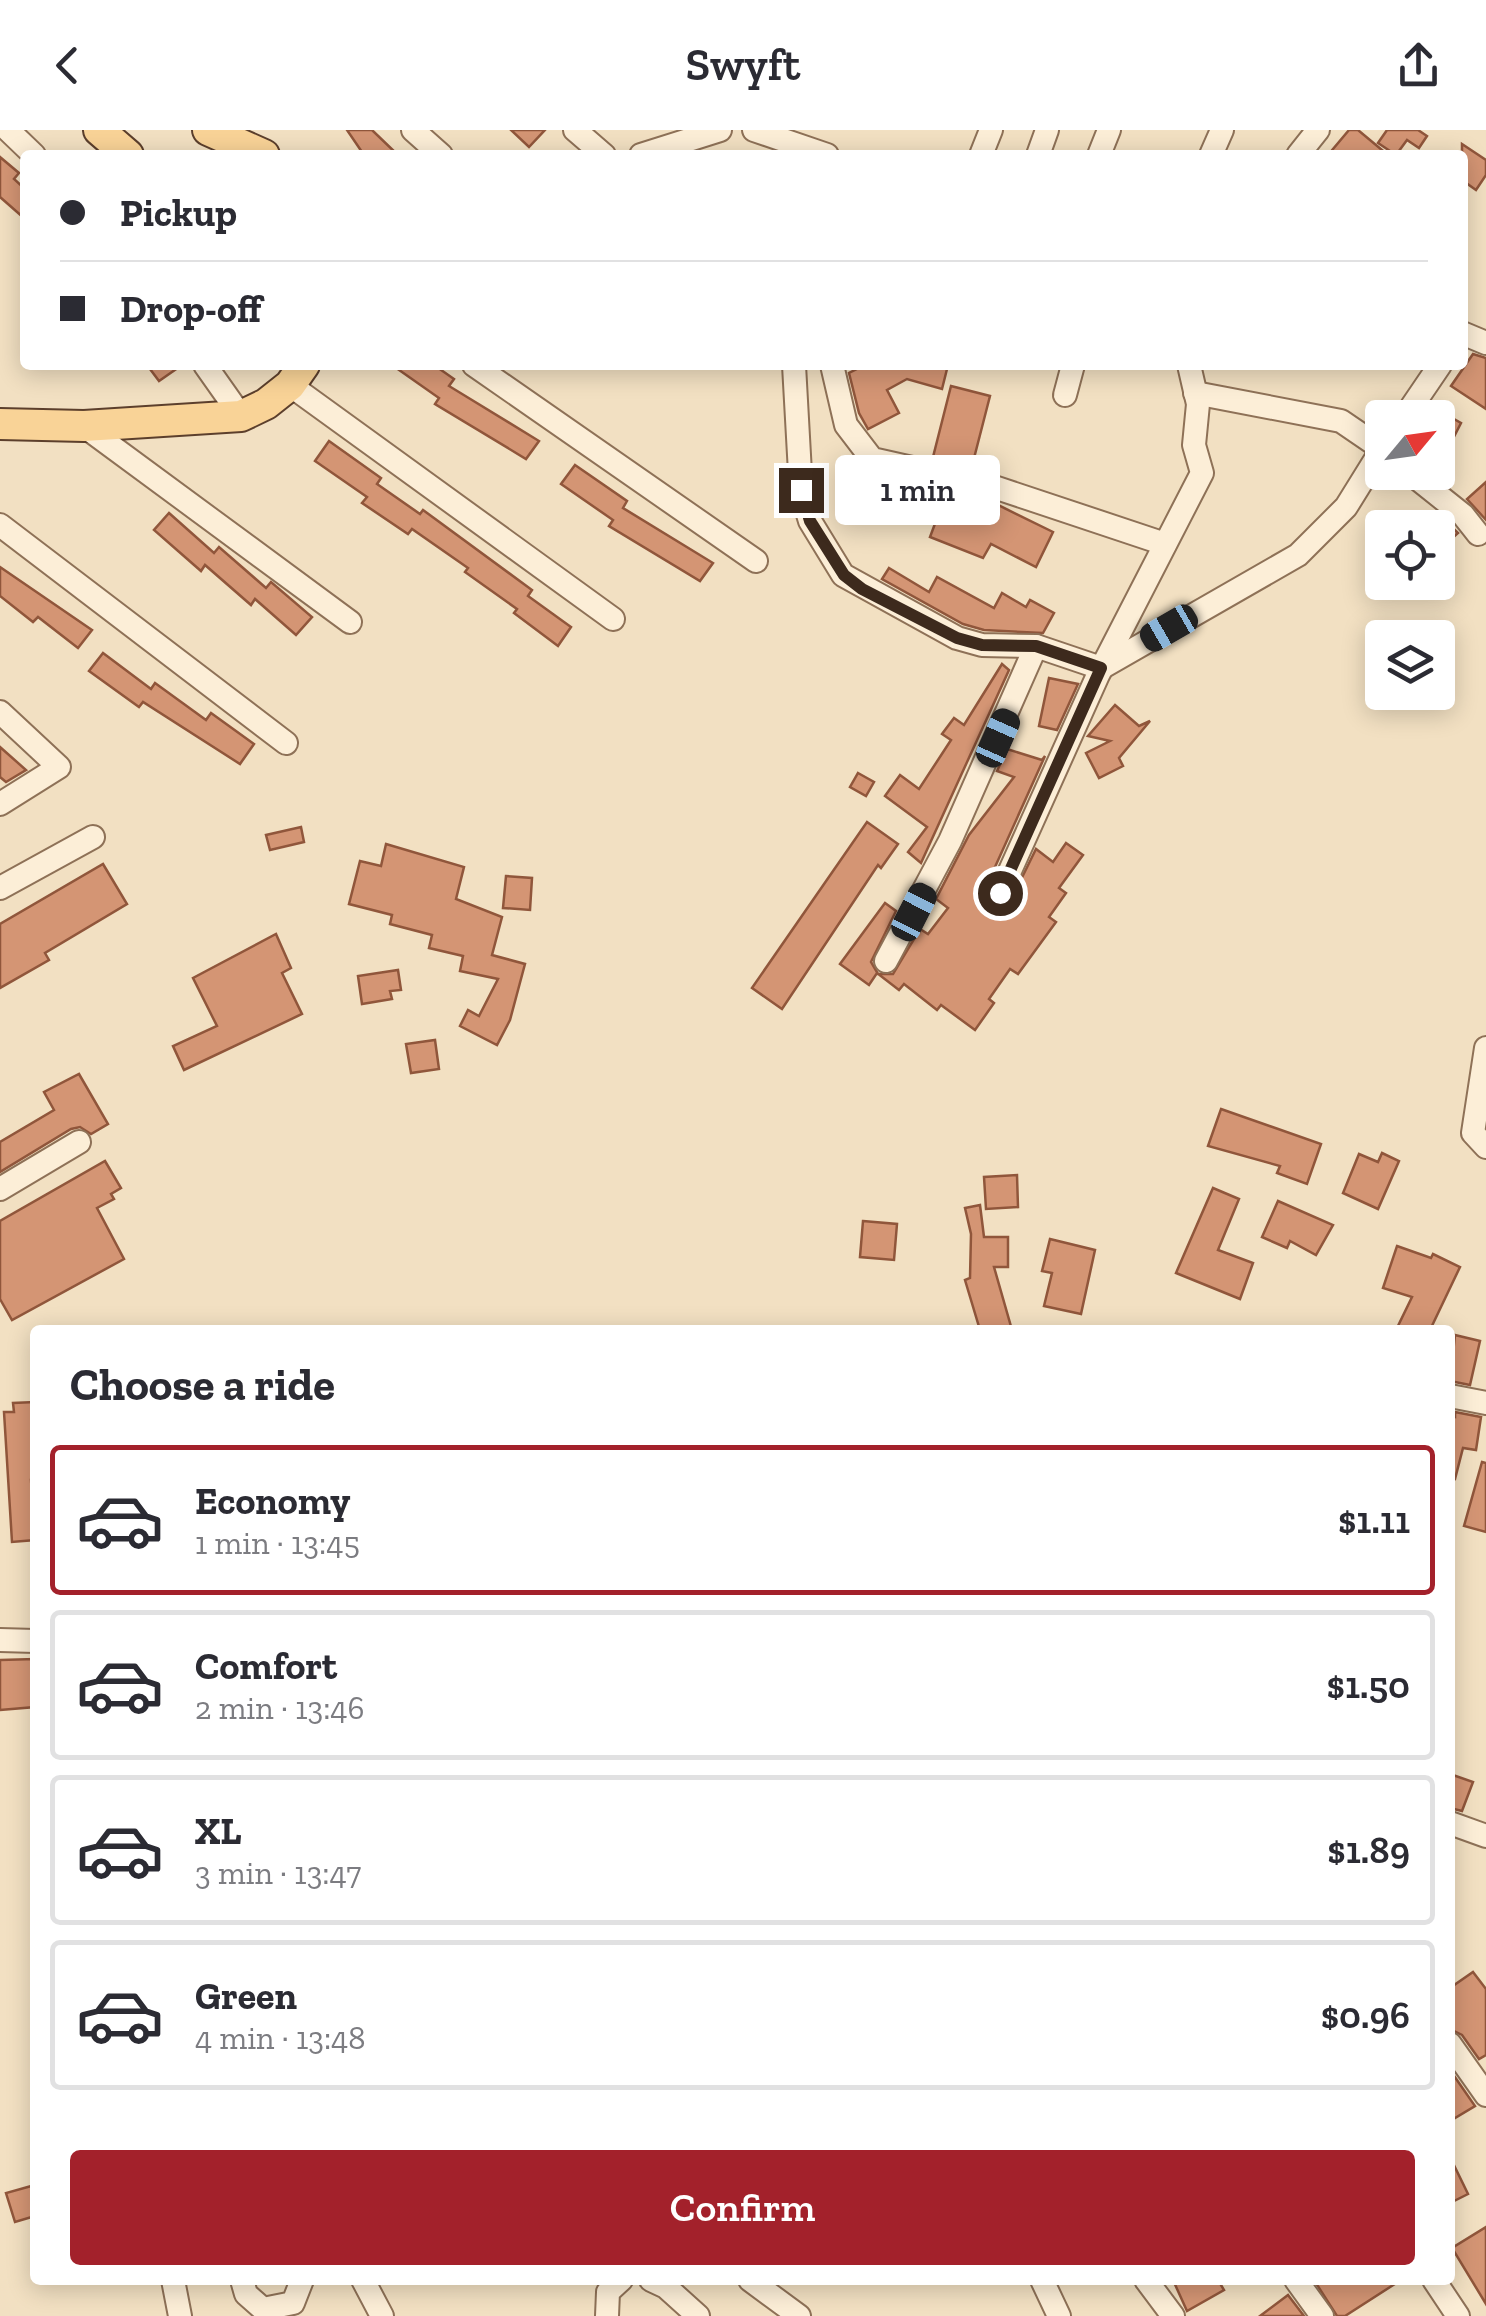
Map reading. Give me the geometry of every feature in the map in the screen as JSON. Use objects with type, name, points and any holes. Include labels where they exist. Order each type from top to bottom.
[{"type":"main road","points":[[100,130],[122,150]]},
{"type":"main road","points":[[208,130],[253,150]]},
{"type":"main road","points":[[0,424],[84,426],[241,416],[297,375]]},
{"type":"street","points":[[8,130],[29,150]]},
{"type":"street","points":[[413,130],[435,150]]},
{"type":"street","points":[[576,130],[598,150]]},
{"type":"street","points":[[657,150],[720,130]]},
{"type":"street","points":[[754,130],[812,150]]},
{"type":"street","points":[[1302,150],[1318,130]]},
{"type":"street","points":[[209,370],[241,416]]},
{"type":"street","points":[[481,370],[756,561]]},
{"type":"street","points":[[794,370],[801,490],[810,521],[844,575],[957,638],[982,645],[1036,646],[1101,668],[1298,555],[1346,507],[1365,476]]},
{"type":"street","points":[[833,370],[846,425],[872,460],[988,485],[1165,544]]},
{"type":"street","points":[[1065,394],[1072,370]]},
{"type":"street","points":[[1000,893],[1101,668],[1202,473],[1194,445],[1196,393],[1190,370]]},
{"type":"street","points":[[1416,400],[1437,370]]},
{"type":"street","points":[[297,375],[614,619]]},
{"type":"street","points":[[1196,393],[1341,422],[1365,438]]},
{"type":"street","points":[[84,426],[350,622]]},
{"type":"street","points":[[1431,490],[1478,534]]},
{"type":"street","points":[[0,525],[286,743]]},
{"type":"street","points":[[886,962],[986,764],[1036,646]]},
{"type":"street","points":[[0,712],[59,766],[0,804]]},
{"type":"street","points":[[0,888],[93,837]]},
{"type":"street","points":[[1486,1048],[1472,1133],[1486,1146]]},
{"type":"street","points":[[0,1189],[79,1142]]},
{"type":"street","points":[[1455,1397],[1486,1403]]},
{"type":"street","points":[[0,1640],[30,1641]]},
{"type":"street","points":[[1455,1825],[1486,1836]]},
{"type":"street","points":[[1455,2051],[1486,2095]]},
{"type":"street","points":[[174,2285],[180,2316]]},
{"type":"street","points":[[243,2285],[246,2294],[263,2309],[293,2304],[300,2285]]},
{"type":"street","points":[[366,2285],[382,2316]]},
{"type":"street","points":[[607,2316],[608,2292],[616,2285]]},
{"type":"street","points":[[662,2285],[698,2316]]},
{"type":"street","points":[[757,2285],[799,2316]]},
{"type":"street","points":[[1044,2285],[1059,2316]]},
{"type":"street","points":[[1150,2285],[1172,2316]]},
{"type":"street","points":[[1300,2285],[1322,2316]]},
{"type":"street","points":[[1437,2285],[1458,2316]]},
{"type":"building","points":[[347,130],[372,130],[393,150],[361,150]]},
{"type":"building","points":[[511,130],[545,130],[529,147]]},
{"type":"building","points":[[1349,130],[1358,130],[1382,150],[1332,150]]},
{"type":"building","points":[[1387,130],[1418,130],[1427,136],[1419,148],[1407,140],[1400,150],[1388,150],[1378,143]]},
{"type":"building","points":[[1462,144],[1486,160],[1486,175],[1476,190],[1468,184],[1468,150],[1462,150]]},
{"type":"building","points":[[0,157],[19,173],[14,179],[20,184],[20,215],[0,197]]},
{"type":"building","points":[[1473,354],[1486,358],[1486,409],[1451,386],[1462,370],[1468,370]]},
{"type":"building","points":[[151,370],[175,370],[159,381]]},
{"type":"building","points":[[399,370],[441,370],[454,379],[449,386],[539,441],[526,459],[435,404],[439,398]]},
{"type":"building","points":[[947,370],[942,389],[907,379],[887,390],[899,413],[868,429],[859,413],[849,373]]},
{"type":"building","points":[[951,386],[990,396],[972,466],[933,457]]},
{"type":"building","points":[[329,441],[381,478],[377,484],[420,514],[423,510],[532,590],[528,596],[571,627],[558,646],[514,613],[517,609],[465,572],[468,568],[412,529],[408,534],[362,503],[367,497],[315,461]]},
{"type":"building","points":[[575,465],[627,501],[623,508],[713,563],[700,581],[609,526],[613,520],[561,484]]},
{"type":"building","points":[[1486,482],[1486,520],[1467,499]]},
{"type":"building","points":[[903,486],[988,514],[994,503],[1053,532],[1036,567],[991,544],[983,558],[930,537],[936,521],[896,509]]},
{"type":"building","points":[[169,513],[214,553],[219,547],[266,588],[271,582],[312,617],[296,635],[255,599],[251,605],[205,565],[201,571],[154,530]]},
{"type":"building","points":[[0,567],[92,630],[78,648],[38,617],[33,622],[0,596]]},
{"type":"building","points":[[889,568],[929,592],[937,577],[994,608],[1002,593],[1026,607],[1030,600],[1054,613],[1043,633],[984,630],[963,624],[882,579]]},
{"type":"building","points":[[103,653],[151,689],[155,683],[206,720],[211,713],[254,744],[240,764],[143,702],[139,707],[89,671]]},
{"type":"building","points":[[1002,664],[1009,670],[921,863],[908,852],[927,827],[885,796],[900,775],[919,789],[951,740],[942,734],[954,718],[964,725]]},
{"type":"building","points":[[1049,678],[1078,684],[1057,730],[1039,726]]},
{"type":"building","points":[[1115,705],[1139,726],[1150,721],[1119,758],[1123,766],[1099,778],[1086,753],[1110,741],[1088,736]]},
{"type":"building","points":[[0,747],[26,770],[6,782],[0,777]]},
{"type":"building","points":[[1007,749],[1042,760],[1045,756],[986,887],[987,901],[995,907],[1009,904],[1036,849],[1053,862],[1066,843],[1083,855],[1059,888],[1066,893],[1049,917],[1056,922],[1018,974],[1010,969],[989,999],[994,1003],[975,1030],[941,1005],[937,1010],[904,984],[899,990],[878,974],[893,974],[920,929],[928,934],[948,908],[936,899],[969,835],[1014,777],[997,771]]},
{"type":"building","points":[[858,773],[874,782],[866,796],[850,787]]},
{"type":"building","points":[[867,822],[898,844],[881,868],[878,865],[782,1009],[752,988]]},
{"type":"building","points":[[301,827],[304,842],[270,850],[266,835]]},
{"type":"building","points":[[386,844],[464,867],[456,899],[502,917],[492,955],[525,964],[510,1020],[497,1045],[460,1026],[468,1010],[479,1016],[498,979],[460,971],[463,956],[429,948],[432,935],[390,924],[392,915],[349,904],[360,861],[381,866]]},
{"type":"building","points":[[103,864],[127,904],[45,953],[49,960],[0,988],[0,924]]},
{"type":"building","points":[[506,876],[532,878],[530,910],[503,908]]},
{"type":"building","points":[[885,903],[896,911],[871,962],[878,974],[869,985],[840,964]]},
{"type":"building","points":[[276,934],[291,968],[282,973],[302,1014],[184,1070],[173,1046],[217,1026],[193,978]]},
{"type":"building","points":[[398,970],[401,990],[390,991],[392,999],[362,1004],[358,976]]},
{"type":"building","points":[[435,1040],[439,1069],[411,1073],[406,1044]]},
{"type":"building","points":[[79,1074],[108,1124],[91,1134],[80,1127],[71,1129],[0,1172],[0,1142],[54,1110],[44,1092]]},
{"type":"building","points":[[1221,1109],[1321,1144],[1307,1184],[1277,1173],[1280,1166],[1208,1146]]},
{"type":"building","points":[[1382,1153],[1399,1161],[1378,1209],[1343,1193],[1359,1154],[1378,1162]]},
{"type":"building","points":[[105,1161],[121,1188],[111,1194],[114,1199],[97,1208],[124,1259],[12,1320],[0,1299],[0,1221]]},
{"type":"building","points":[[1017,1175],[1018,1207],[986,1209],[984,1177]]},
{"type":"building","points":[[1213,1188],[1239,1199],[1218,1250],[1253,1263],[1240,1299],[1176,1273]]},
{"type":"building","points":[[1278,1201],[1333,1225],[1316,1255],[1290,1241],[1287,1248],[1262,1237]]},
{"type":"building","points":[[980,1205],[984,1237],[1008,1237],[1008,1267],[994,1267],[1011,1325],[978,1325],[965,1280],[970,1278],[971,1234],[965,1208]]},
{"type":"building","points":[[863,1221],[897,1224],[894,1260],[860,1257]]},
{"type":"building","points":[[1050,1239],[1095,1250],[1081,1314],[1044,1306],[1052,1273],[1042,1271]]},
{"type":"building","points":[[1397,1246],[1431,1258],[1433,1254],[1460,1267],[1432,1325],[1398,1325],[1412,1297],[1383,1288]]},
{"type":"building","points":[[1455,1335],[1480,1341],[1470,1385],[1455,1382]]},
{"type":"building","points":[[30,1402],[30,1540],[12,1542],[4,1412],[14,1412],[13,1403]]},
{"type":"building","points":[[1455,1412],[1481,1417],[1476,1450],[1463,1448],[1455,1479]]},
{"type":"building","points":[[1482,1462],[1486,1463],[1486,1532],[1464,1526]]},
{"type":"building","points":[[30,1659],[30,1707],[0,1710],[0,1660]]},
{"type":"building","points":[[1455,1776],[1473,1782],[1462,1811],[1455,1809]]},
{"type":"building","points":[[1473,1972],[1486,1989],[1486,2055],[1479,2059],[1455,2032],[1455,1985]]},
{"type":"building","points":[[1455,2077],[1475,2106],[1455,2118]]},
{"type":"building","points":[[1455,2167],[1468,2194],[1455,2200]]},
{"type":"building","points":[[30,2186],[30,2218],[15,2222],[6,2193]]},
{"type":"building","points":[[1486,2227],[1486,2304],[1455,2253],[1455,2246]]},
{"type":"building","points":[[1175,2285],[1221,2285],[1224,2290],[1187,2311]]},
{"type":"building","points":[[1317,2285],[1393,2285],[1345,2316],[1337,2316]]},
{"type":"building","points":[[1288,2295],[1304,2316],[1260,2316]]},
{"type":"route","points":[[801,490],[810,521],[844,575],[862,589],[957,638],[982,645],[1036,646],[1101,668],[1000,893]]}]
